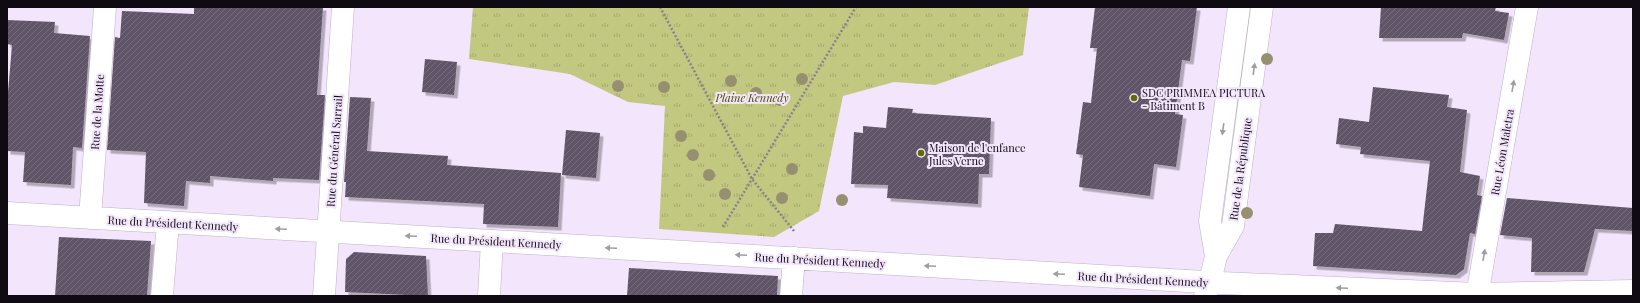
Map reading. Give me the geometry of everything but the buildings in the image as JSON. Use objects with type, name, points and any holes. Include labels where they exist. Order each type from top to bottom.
[{"type":"street","name":"Rue de la Motte","points":[[90,218],[105,7]]},
{"type":"street","name":"Rue du Général Sarrail","points":[[324,296],[343,7]]},
{"type":"street","name":"Rue de la République","points":[[1216,256],[1210,221],[1239,7]]},
{"type":"street","name":"Rue de la République","points":[[1207,289],[1216,256],[1233,226],[1262,7]]},
{"type":"street","name":"Rue Léon Maletra","points":[[1477,295],[1527,7]]},
{"type":"street","name":"Rue du Président Kennedy","points":[[7,213],[794,258],[1207,289],[1477,295],[1633,291]]},
{"type":"street","points":[[162,296],[168,222]]},
{"type":"street","points":[[489,296],[492,241]]},
{"type":"street","points":[[791,296],[794,258]]},
{"type":"path","points":[[660,7],[752,179],[795,232],[794,258]]},
{"type":"path","points":[[707,254],[856,7]]},
{"type":"green space","name":"Plaine Kennedy","points":[[473,7],[1029,7],[1023,55],[935,85],[894,82],[843,96],[819,211],[774,237],[659,229],[665,106],[628,102],[570,74],[469,59]]},
{"type":"place","name":"SDC PRIMMEA PICTURA - Bâtiment B","points":[[1134,98]]},
{"type":"place","name":"Maison de l'enfance Jules Verne","points":[[921,153]]}]
